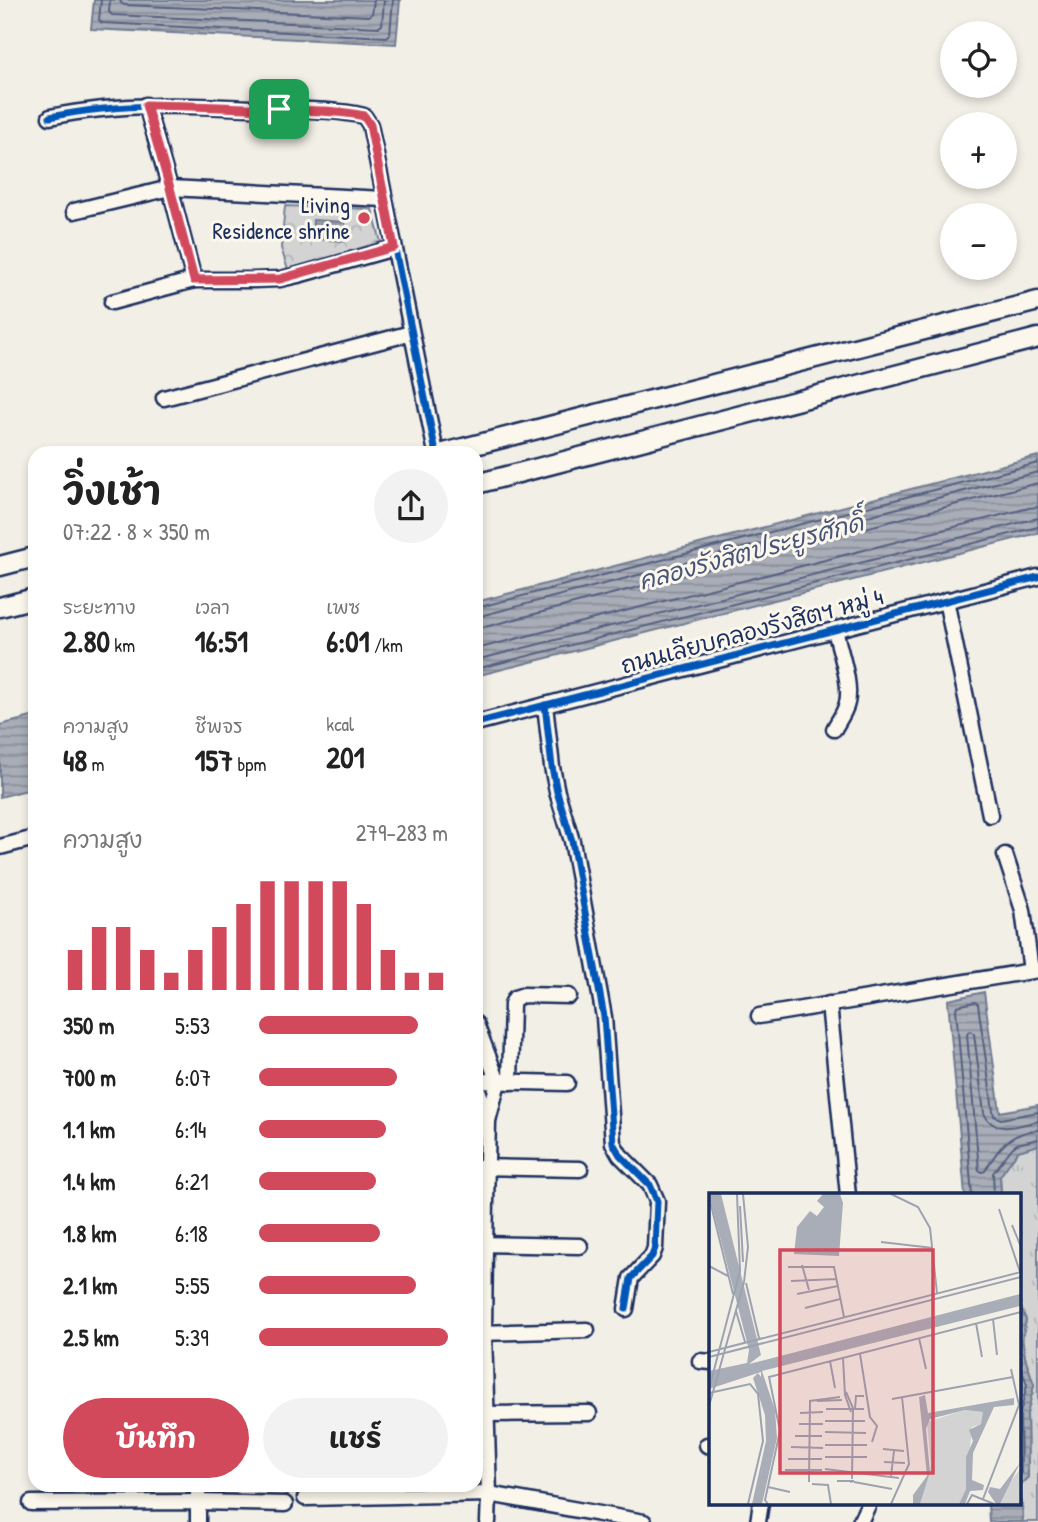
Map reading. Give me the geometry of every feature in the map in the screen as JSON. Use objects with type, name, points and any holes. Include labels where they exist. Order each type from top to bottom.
[{"type":"main road","points":[[470,446],[1038,300]]},
{"type":"main road","points":[[483,482],[1038,338]]},
{"type":"main road","points":[[0,566],[28,559]]},
{"type":"main road","points":[[0,607],[28,600]]},
{"type":"street","points":[[50,117],[100,108],[146,105],[292,110],[364,116],[370,125],[435,446]]},
{"type":"street","points":[[146,105],[194,280]]},
{"type":"street","points":[[74,211],[170,188],[384,199]]},
{"type":"street","points":[[112,302],[194,280],[280,279],[394,247]]},
{"type":"street","points":[[164,398],[411,333]]},
{"type":"street","name":"ถนนเลียบคลองรังสิตฯ หมู่ 4","points":[[483,721],[1038,577]]},
{"type":"street","points":[[946,600],[990,815]]},
{"type":"street","points":[[834,729],[848,700],[847,682],[835,629]]},
{"type":"street","points":[[545,705],[552,767],[572,841],[604,1017],[613,1143],[620,1156],[650,1185],[657,1201],[655,1248],[652,1256],[631,1278],[626,1309]]},
{"type":"street","points":[[0,847],[28,840]]},
{"type":"street","points":[[759,1016],[1034,970],[1023,910],[1005,855]]},
{"type":"street","points":[[483,1154],[488,1121],[504,1082],[512,1004],[515,998],[524,995],[569,996]]},
{"type":"street","points":[[829,1004],[848,1193]]},
{"type":"street","points":[[483,1038],[504,1082]]},
{"type":"street","points":[[483,1083],[567,1083]]},
{"type":"street","points":[[483,1105],[488,1121]]},
{"type":"street","points":[[483,1167],[580,1169]]},
{"type":"street","points":[[483,1244],[580,1246]]},
{"type":"street","points":[[483,1333],[587,1330]]},
{"type":"street","points":[[483,1414],[589,1412]]},
{"type":"street","points":[[483,1434],[489,1494],[488,1522]]},
{"type":"street","points":[[198,1492],[198,1522]]},
{"type":"street","points":[[305,1498],[489,1494],[644,1522]]},
{"type":"street","points":[[31,1503],[285,1504]]},
{"type":"street","points":[[758,1522],[761,1504]]},
{"type":"street","points":[[860,1522],[869,1504]]},
{"type":"green space","points":[[285,206],[372,209],[381,242],[288,270],[281,248]]},
{"type":"green space","points":[[1038,1145],[1038,1522],[1022,1522],[1020,1485],[1028,1477],[1027,1414],[1034,1385],[1022,1338],[1026,1320],[1020,1305],[1020,1193],[1001,1193],[1000,1176],[1018,1151]]},
{"type":"water","points":[[94,0],[400,0],[396,44],[91,29]]},
{"type":"water","points":[[313,220],[345,222],[345,241],[312,239]]},
{"type":"water","name":"คลองรังสิตประยูรศักดิ์","points":[[1038,456],[1038,533],[483,674],[483,600]]},
{"type":"water","points":[[28,718],[28,790],[0,797],[0,725]]},
{"type":"water","points":[[984,992],[1000,1112],[1038,1105],[1038,1145],[1018,1151],[1000,1176],[1001,1193],[965,1193],[948,1000]]},
{"type":"water","points":[[1020,1305],[1026,1320],[1022,1339],[1025,1357],[1034,1385],[1027,1414],[1028,1477],[1020,1485]]},
{"type":"water","points":[[1020,1485],[1022,1522],[989,1522],[988,1504],[1020,1504]]},
{"type":"cycle path","points":[[50,117],[104,109],[159,106],[316,110],[364,116],[370,125],[435,446]]},
{"type":"cycle path","points":[[483,721],[1038,577]]},
{"type":"cycle path","points":[[545,705],[552,767],[572,841],[604,1017],[613,1143],[620,1155],[650,1185],[657,1201],[655,1248],[652,1256],[631,1278],[626,1309]]},
{"type":"place","name":"Living Residence shrine","points":[[364,218]]},
{"type":"route","points":[[146,105],[279,109],[364,116],[370,125],[394,247],[280,279],[194,280],[146,105]]}]
